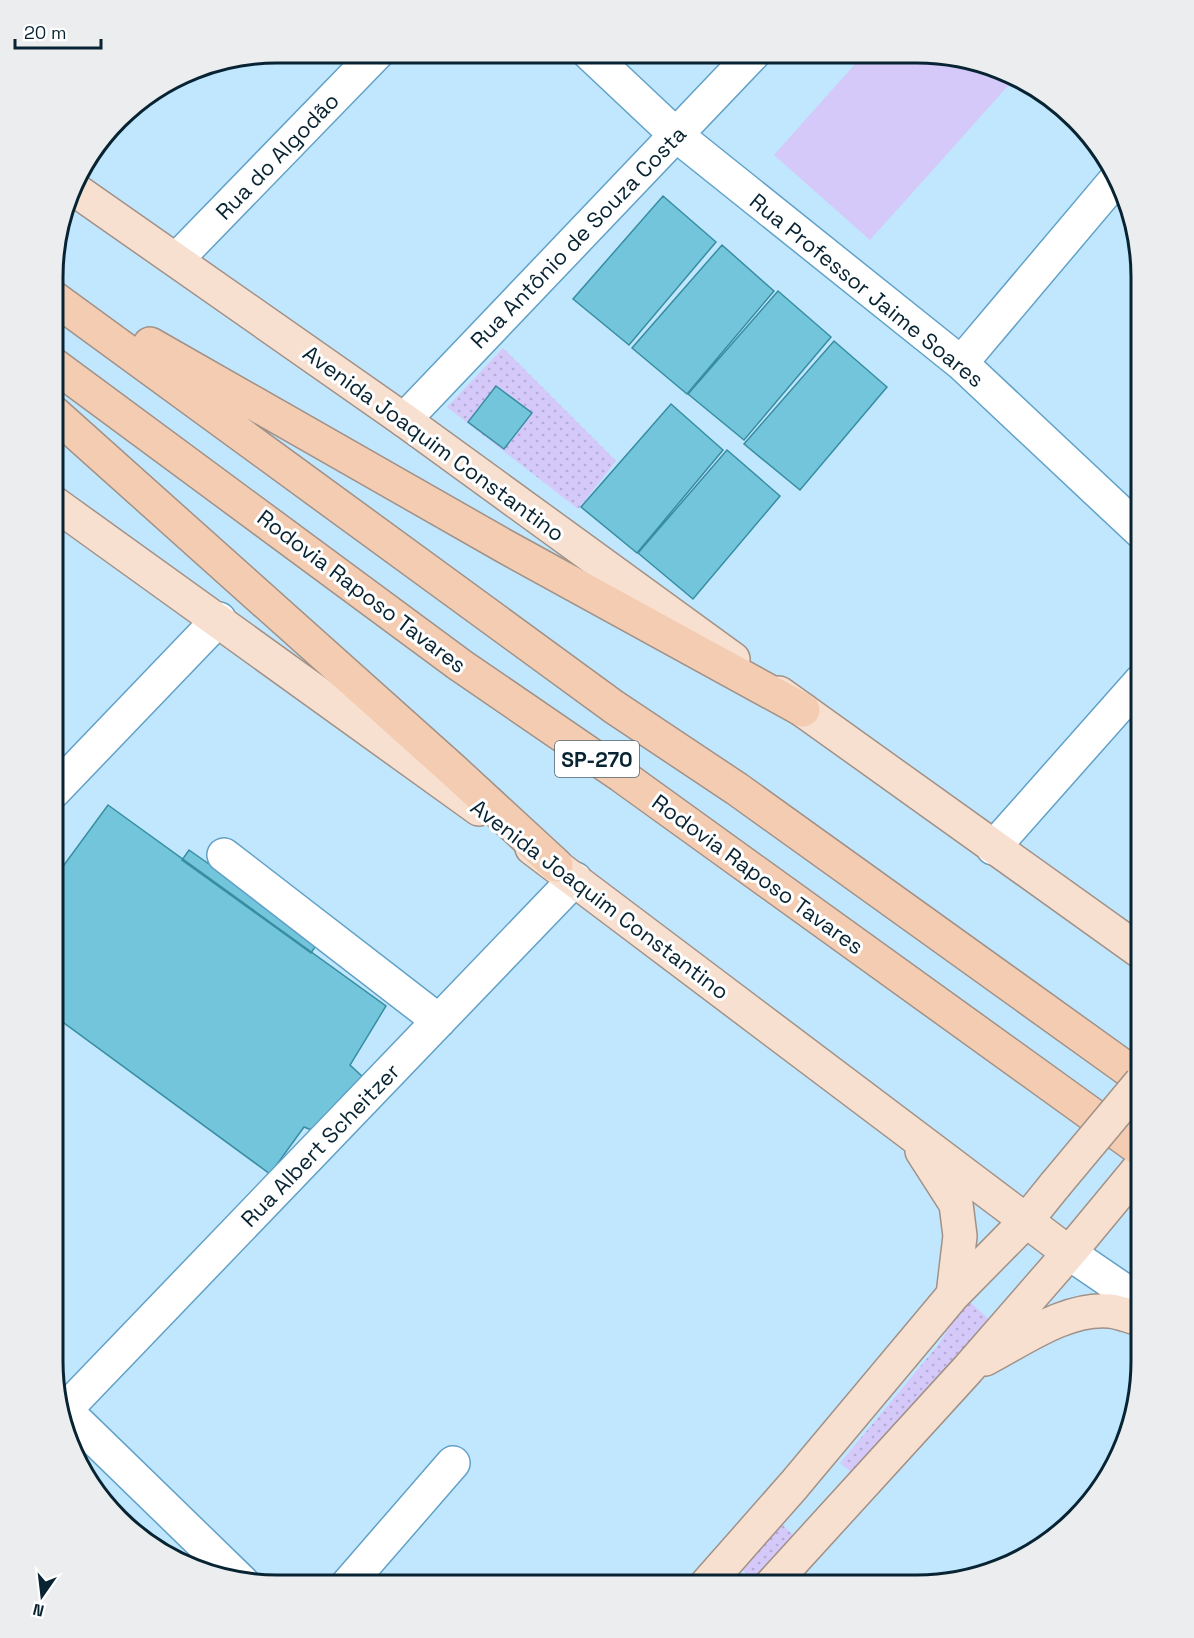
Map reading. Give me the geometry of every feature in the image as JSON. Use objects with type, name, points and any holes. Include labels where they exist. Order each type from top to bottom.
[{"type":"highway","points":[[63,290],[300,431],[802,710]]},
{"type":"highway","name":"SP-270","points":[[63,305],[614,707],[737,789],[1131,1074]]},
{"type":"highway","name":"Rodovia Raposo Tavares","points":[[63,372],[460,665],[632,783],[1131,1143]]},
{"type":"highway","points":[[63,421],[565,872]]},
{"type":"main road","name":"Avenida Joaquim Constantino","points":[[80,193],[404,420],[993,848],[1049,883],[1131,944]]},
{"type":"main road","name":"Avenida Joaquim Constantino","points":[[63,509],[565,872],[1069,1253]]},
{"type":"main road","points":[[717,1575],[953,1295],[1026,1221],[1131,1093]]},
{"type":"main road","points":[[906,1128],[956,1204],[960,1236],[953,1295]]},
{"type":"main road","points":[[780,1575],[968,1369],[1131,1178]]},
{"type":"main road","points":[[968,1369],[1058,1321],[1083,1313],[1110,1311],[1131,1316]]},
{"type":"main road","points":[[794,1485],[831,1518]]},
{"type":"street","name":"Rua do Algodão","points":[[177,259],[367,63]]},
{"type":"street","name":"Rua Professor Jaime Soares","points":[[600,63],[675,134],[961,363],[1131,523]]},
{"type":"street","name":"Rua Antônio de Souza Costa","points":[[404,420],[744,63]]},
{"type":"street","points":[[961,363],[1111,186]]},
{"type":"street","points":[[63,782],[219,620]]},
{"type":"street","points":[[993,848],[1131,692]]},
{"type":"street","points":[[224,855],[439,1021]]},
{"type":"street","name":"Rua Albert Scheitzer","points":[[68,1406],[439,1021],[565,872]]},
{"type":"street","name":"Avenida Joaquim Constantino","points":[[1069,1253],[1131,1295]]},
{"type":"street","points":[[70,1415],[229,1570]]},
{"type":"street","points":[[356,1575],[453,1463]]},
{"type":"shaded area","points":[[856,63],[931,63],[973,70],[1010,84],[870,240],[774,155]]},
{"type":"shaded area","points":[[503,348],[616,461],[578,509],[447,407]]},
{"type":"shaded area","points":[[966,1298],[996,1326],[957,1356],[851,1472],[840,1463],[939,1344]]},
{"type":"shaded area","points":[[781,1523],[796,1538],[760,1575],[748,1575],[741,1569]]},
{"type":"building","points":[[663,196],[716,242],[629,345],[573,299]]},
{"type":"building","points":[[722,245],[774,291],[687,394],[632,348]]},
{"type":"building","points":[[778,291],[831,337],[744,440],[688,394]]},
{"type":"building","points":[[834,341],[887,387],[800,490],[744,444]]},
{"type":"building","points":[[496,386],[532,413],[504,449],[468,422]]},
{"type":"building","points":[[671,404],[723,450],[637,553],[581,507]]},
{"type":"building","points":[[727,450],[780,496],[693,599],[638,553]]},
{"type":"building","points":[[108,805],[386,1006],[350,1065],[364,1078],[314,1131],[304,1127],[270,1174],[63,1022],[63,866]]},
{"type":"building","points":[[189,850],[319,941],[311,953],[182,860]]}]
